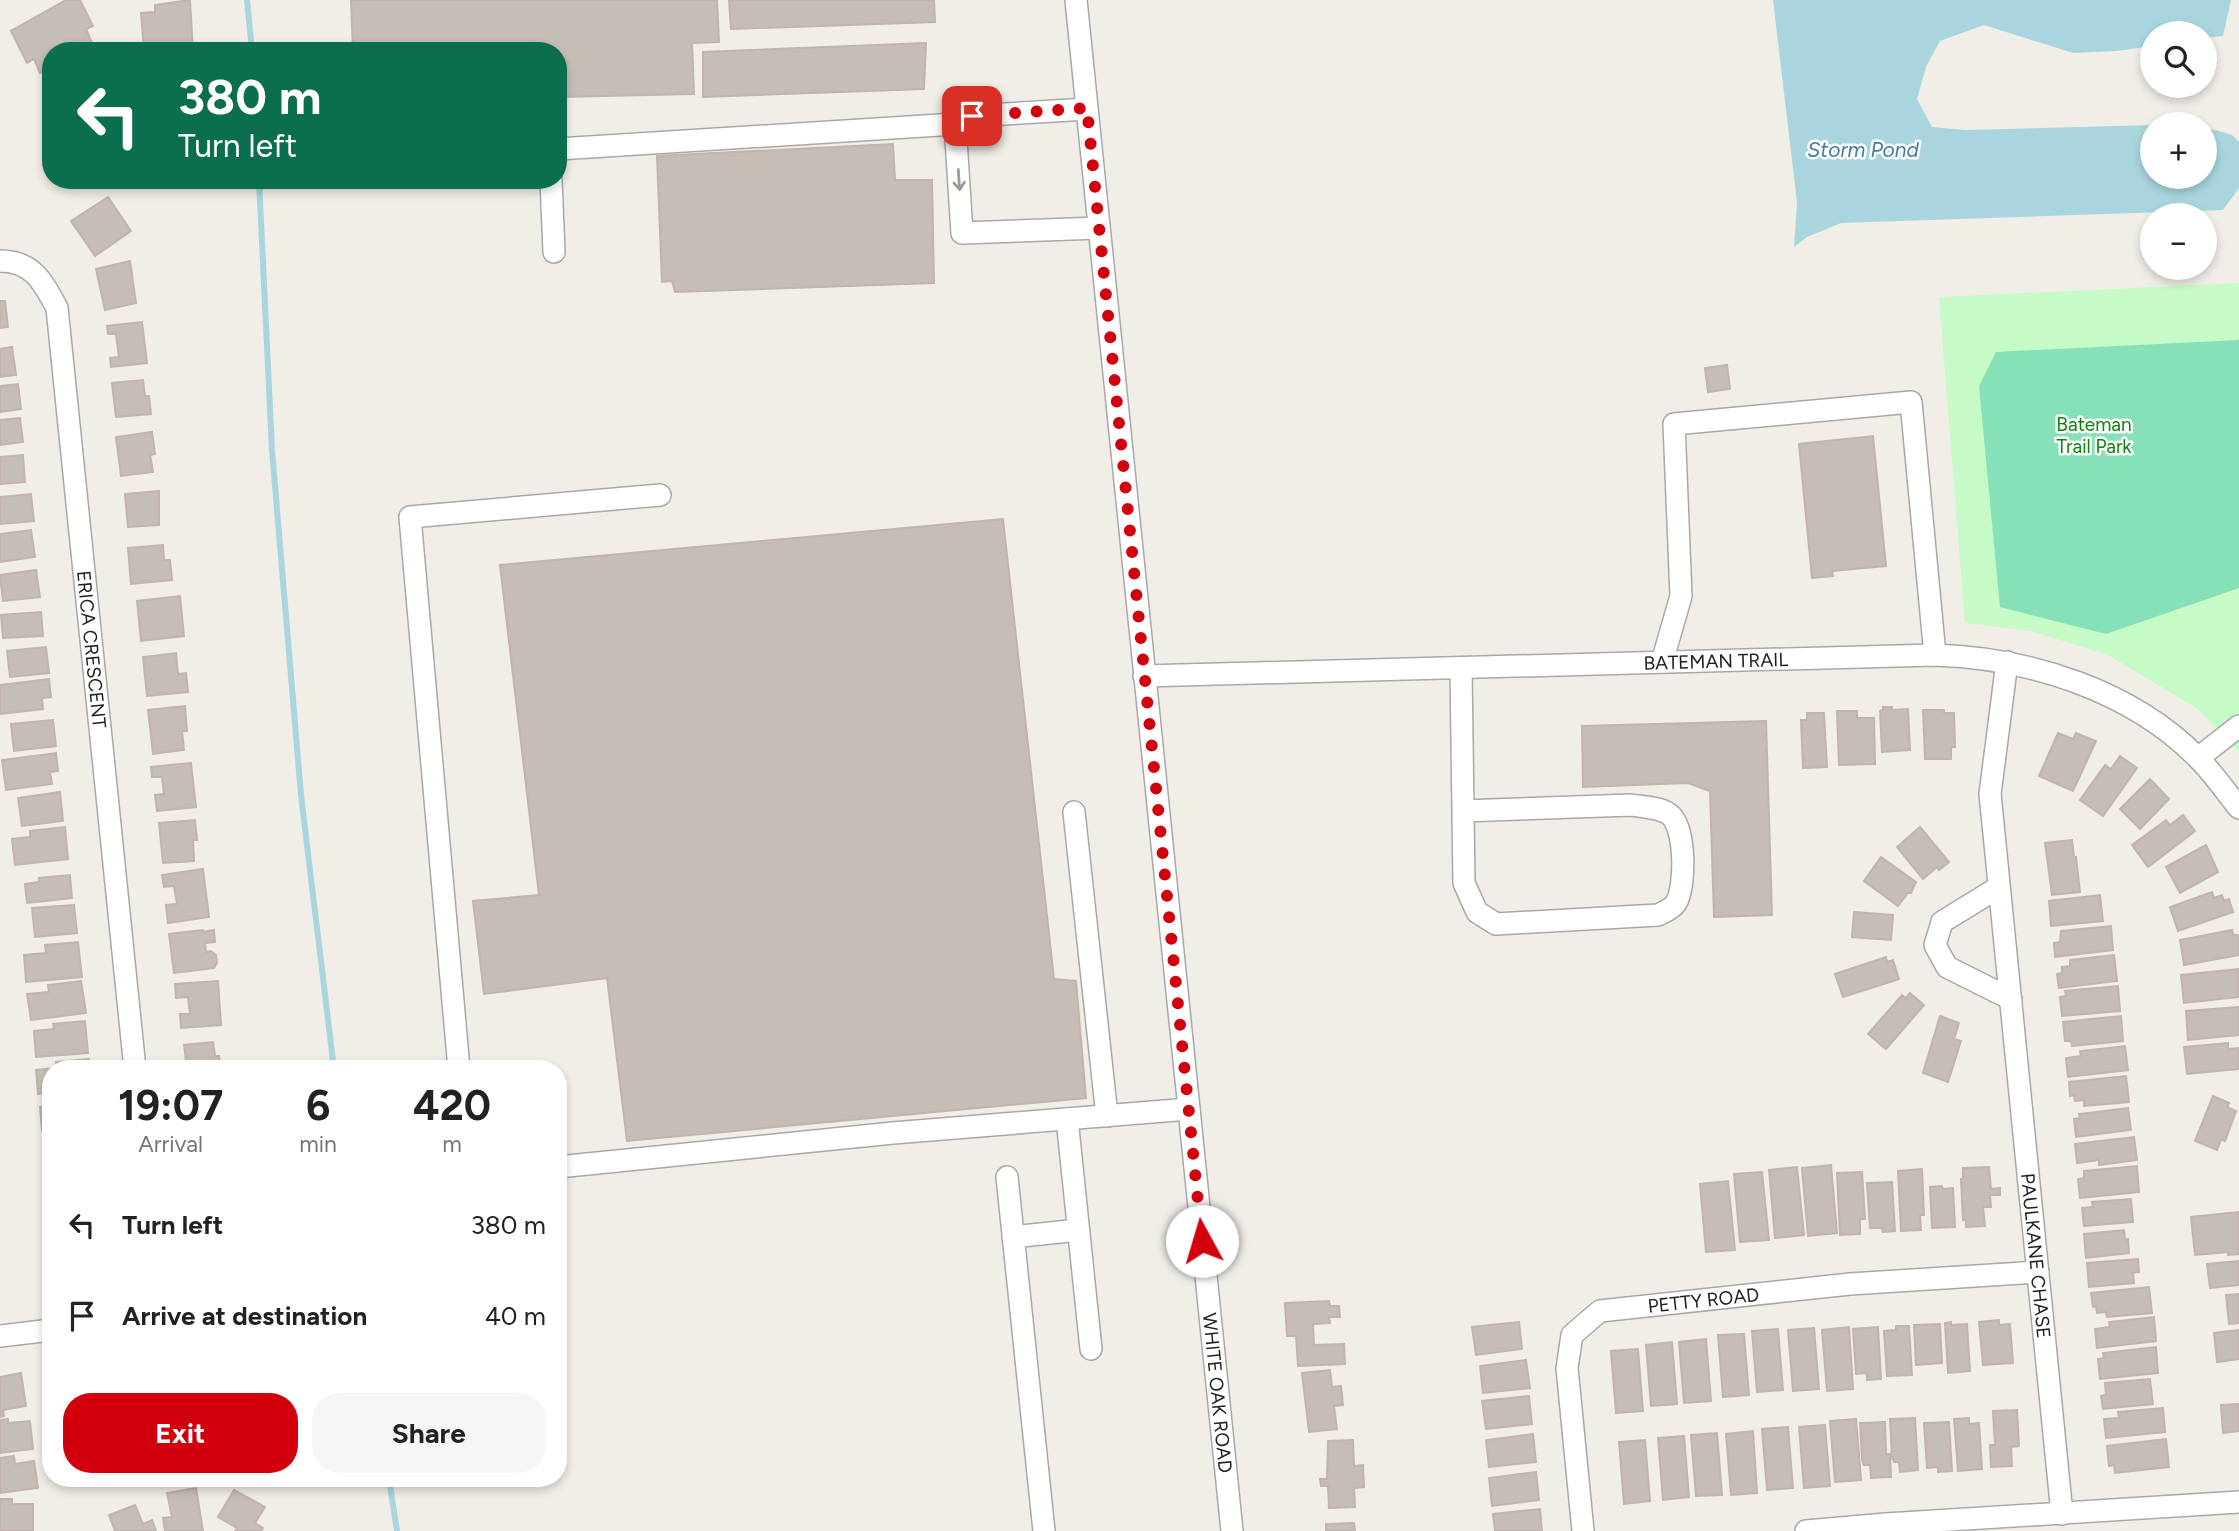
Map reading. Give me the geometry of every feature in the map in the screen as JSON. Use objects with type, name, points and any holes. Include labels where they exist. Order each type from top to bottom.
[{"type":"street","name":"WHITE OAK ROAD","points":[[1076,0],[1232,1531]]},
{"type":"street","points":[[567,148],[954,124],[972,116],[1087,108]]},
{"type":"street","points":[[954,124],[962,233],[1098,228]]},
{"type":"street","points":[[551,189],[554,252]]},
{"type":"street","name":"ERICA CRESCENT","points":[[0,261],[32,269],[57,308],[134,1060]]},
{"type":"street","points":[[1662,662],[1681,596],[1674,424],[1911,402],[1935,655]]},
{"type":"street","points":[[458,1060],[410,517],[660,495]]},
{"type":"street","name":"BATEMAN TRAIL","points":[[1144,676],[1974,656],[2007,662],[2095,688],[2147,716],[2198,758],[2239,808]]},
{"type":"street","name":"PAULKANE CHASE","points":[[2007,662],[1990,794],[2062,1514]]},
{"type":"street","points":[[1461,668],[1464,883],[1477,912],[1496,924],[1658,915],[1675,906],[1681,890],[1680,830],[1670,815],[1657,809],[1631,805],[1464,811]]},
{"type":"street","points":[[2198,758],[2239,726]]},
{"type":"street","points":[[1074,812],[1107,1116]]},
{"type":"street","points":[[1999,887],[1942,922],[1935,946],[1947,967],[2011,999]]},
{"type":"street","points":[[567,1166],[893,1133],[1189,1109]]},
{"type":"street","points":[[1067,1119],[1091,1349]]},
{"type":"street","points":[[1007,1177],[1044,1531]]},
{"type":"street","points":[[1013,1237],[1078,1230]]},
{"type":"street","name":"PETTY ROAD","points":[[1583,1531],[1567,1368],[1572,1335],[1600,1311],[1850,1283],[2038,1272]]},
{"type":"street","points":[[0,1336],[42,1331]]},
{"type":"street","points":[[1806,1531],[2239,1502]]},
{"type":"green space","name":"Bateman Trail Park","points":[[2239,283],[2239,752],[2198,709],[2108,655],[2031,631],[1965,623],[1939,297]]},
{"type":"green space","name":"Bateman Trail Park","points":[[2239,340],[2239,588],[2106,634],[2000,607],[1979,386],[1996,352]]},
{"type":"water","name":"Storm Pond","points":[[1773,0],[2231,0],[2223,36],[2217,37],[2217,21],[2140,21],[2140,48],[2117,51],[2073,53],[1984,25],[1940,41],[1926,67],[1917,99],[1932,127],[1965,130],[2140,125],[2140,189],[2217,189],[2217,131],[2232,135],[2239,142],[2239,188],[2223,210],[2217,210],[2217,203],[2140,203],[2140,213],[1841,223],[1807,237],[1794,247],[1797,202]]},
{"type":"building","points":[[66,0],[80,0],[93,26],[86,29],[92,42],[42,42],[40,73],[34,59],[27,63],[11,31]]},
{"type":"building","points":[[190,0],[192,42],[143,42],[141,13],[155,12],[155,5]]},
{"type":"building","points":[[351,0],[717,0],[719,42],[692,43],[694,94],[567,97],[567,42],[353,42]]},
{"type":"building","points":[[729,0],[934,0],[935,22],[731,29]]},
{"type":"building","points":[[926,43],[924,89],[703,97],[703,52]]},
{"type":"building","points":[[893,144],[895,180],[932,180],[934,283],[675,292],[672,281],[662,282],[657,156]]},
{"type":"building","points":[[108,197],[131,231],[95,256],[71,221]]},
{"type":"building","points":[[130,261],[136,303],[105,310],[96,269]]},
{"type":"building","points":[[0,301],[5,301],[8,327],[0,328]]},
{"type":"building","points":[[142,322],[147,363],[111,367],[110,358],[119,357],[116,334],[108,334],[107,326]]},
{"type":"building","points":[[12,347],[16,375],[0,377],[0,349]]},
{"type":"building","points":[[1727,365],[1730,389],[1708,392],[1705,368]]},
{"type":"building","points":[[143,380],[145,396],[149,396],[151,414],[116,417],[112,383]]},
{"type":"building","points":[[18,384],[21,409],[0,412],[0,386]]},
{"type":"building","points":[[20,418],[23,442],[0,445],[0,420]]},
{"type":"building","points":[[152,432],[155,454],[150,455],[153,472],[121,476],[116,437]]},
{"type":"building","points":[[1873,436],[1886,566],[1832,571],[1833,576],[1812,578],[1799,444]]},
{"type":"building","points":[[23,455],[25,482],[0,484],[0,457]]},
{"type":"building","points":[[159,491],[159,525],[128,527],[125,494]]},
{"type":"building","points":[[31,494],[34,521],[0,524],[0,497]]},
{"type":"building","points":[[1003,519],[1054,979],[1076,981],[1086,1098],[627,1141],[607,978],[484,994],[473,901],[539,895],[500,565]]},
{"type":"building","points":[[31,530],[35,557],[0,562],[0,534]]},
{"type":"building","points":[[163,545],[164,560],[170,560],[172,580],[131,584],[128,548]]},
{"type":"building","points":[[36,570],[40,597],[3,601],[0,575]]},
{"type":"building","points":[[180,596],[184,636],[141,641],[137,601]]},
{"type":"building","points":[[41,612],[43,636],[3,638],[1,615]]},
{"type":"building","points":[[46,647],[49,673],[10,677],[7,651]]},
{"type":"building","points":[[176,653],[178,674],[186,673],[188,692],[147,696],[143,657]]},
{"type":"building","points":[[49,679],[51,697],[42,698],[43,709],[0,714],[0,685]]},
{"type":"building","points":[[185,706],[187,731],[182,731],[184,750],[153,754],[148,710]]},
{"type":"building","points":[[1883,707],[1892,707],[1892,710],[1908,709],[1910,750],[1882,752],[1880,711]]},
{"type":"building","points":[[1923,710],[1954,713],[1955,747],[1951,747],[1951,759],[1925,759]]},
{"type":"building","points":[[1837,711],[1857,711],[1857,718],[1874,718],[1875,764],[1839,765]]},
{"type":"building","points":[[1807,713],[1824,713],[1827,767],[1803,768],[1801,720],[1807,720]]},
{"type":"building","points":[[53,720],[56,746],[14,751],[11,724]]},
{"type":"building","points":[[1766,721],[1772,915],[1714,917],[1710,791],[1688,783],[1583,787],[1582,726]]},
{"type":"building","points":[[2058,733],[2073,739],[2076,733],[2096,741],[2073,791],[2039,776]]},
{"type":"building","points":[[56,753],[58,771],[50,772],[52,784],[6,790],[2,760]]},
{"type":"building","points":[[2120,756],[2137,768],[2103,816],[2080,800],[2105,765],[2111,769]]},
{"type":"building","points":[[191,763],[196,807],[157,811],[155,795],[164,794],[162,777],[152,777],[151,767]]},
{"type":"building","points":[[2150,779],[2169,799],[2140,829],[2120,809]]},
{"type":"building","points":[[60,792],[63,821],[22,826],[18,798]]},
{"type":"building","points":[[2183,815],[2195,831],[2148,867],[2132,845],[2166,820],[2170,825]]},
{"type":"building","points":[[195,820],[197,840],[193,840],[194,861],[163,863],[159,823]]},
{"type":"building","points":[[65,827],[68,859],[15,865],[12,839],[30,837],[30,831]]},
{"type":"building","points":[[1920,827],[1949,862],[1939,870],[1937,867],[1923,879],[1897,847]]},
{"type":"building","points":[[2072,840],[2080,892],[2052,895],[2045,843]]},
{"type":"building","points":[[2206,845],[2218,872],[2180,893],[2166,867]]},
{"type":"building","points":[[1881,857],[1916,882],[1911,893],[1908,893],[1898,906],[1864,881]]},
{"type":"building","points":[[203,869],[209,917],[168,923],[166,905],[177,904],[174,886],[164,887],[162,875]]},
{"type":"building","points":[[70,875],[72,898],[27,903],[25,884],[39,882],[39,878]]},
{"type":"building","points":[[2212,892],[2214,898],[2222,895],[2224,901],[2229,899],[2233,912],[2178,931],[2170,907]]},
{"type":"building","points":[[2100,895],[2103,921],[2051,926],[2049,901]]},
{"type":"building","points":[[74,905],[77,933],[35,937],[32,908]]},
{"type":"building","points":[[1854,912],[1893,915],[1891,940],[1852,937]]},
{"type":"building","points":[[2111,926],[2113,950],[2055,957],[2054,943],[2060,942],[2061,931]]},
{"type":"building","points":[[214,930],[215,942],[205,943],[206,952],[211,951],[216,955],[217,963],[214,968],[174,973],[169,934]]},
{"type":"building","points":[[2232,930],[2233,935],[2239,935],[2239,955],[2184,965],[2180,940]]},
{"type":"building","points":[[78,942],[82,977],[26,982],[24,955],[46,953],[45,945]]},
{"type":"building","points":[[2114,955],[2117,981],[2059,988],[2057,974],[2062,973],[2062,967],[2070,966],[2070,960]]},
{"type":"building","points":[[1886,957],[1887,962],[1893,960],[1899,979],[1843,997],[1835,974]]},
{"type":"building","points":[[2238,969],[2239,997],[2184,1003],[2181,975]]},
{"type":"building","points":[[81,981],[86,1013],[31,1020],[27,994],[49,992],[48,985]]},
{"type":"building","points":[[218,981],[221,1025],[181,1028],[180,1014],[190,1014],[188,997],[176,998],[175,984]]},
{"type":"building","points":[[2118,986],[2120,1011],[2062,1016],[2060,997],[2066,996],[2065,991]]},
{"type":"building","points":[[1910,993],[1924,1005],[1886,1049],[1868,1034],[1902,995],[1906,998]]},
{"type":"building","points":[[2239,1007],[2239,1035],[2188,1040],[2186,1011]]},
{"type":"building","points":[[1940,1016],[1959,1023],[1954,1039],[1961,1041],[1948,1082],[1923,1073]]},
{"type":"building","points":[[2121,1016],[2123,1041],[2072,1046],[2071,1041],[2065,1041],[2063,1022]]},
{"type":"building","points":[[85,1021],[88,1053],[36,1057],[34,1031],[54,1029],[53,1024]]},
{"type":"building","points":[[213,1042],[215,1056],[219,1056],[219,1060],[186,1060],[184,1045]]},
{"type":"building","points":[[2228,1043],[2228,1049],[2239,1048],[2239,1069],[2187,1074],[2184,1047]]},
{"type":"building","points":[[2125,1046],[2128,1070],[2068,1077],[2066,1058],[2081,1056],[2080,1051]]},
{"type":"building","points":[[42,1069],[42,1094],[38,1094],[36,1070]]},
{"type":"building","points":[[2126,1076],[2129,1102],[2084,1106],[2084,1100],[2075,1101],[2074,1095],[2070,1096],[2069,1082]]},
{"type":"building","points":[[2213,1096],[2229,1103],[2227,1107],[2236,1111],[2225,1141],[2221,1139],[2217,1150],[2195,1141]]},
{"type":"building","points":[[2128,1108],[2131,1130],[2076,1137],[2074,1119],[2080,1118],[2079,1114]]},
{"type":"building","points":[[2134,1137],[2137,1160],[2099,1165],[2099,1160],[2077,1163],[2075,1144]]},
{"type":"building","points":[[1831,1165],[1837,1233],[1808,1236],[1802,1168]]},
{"type":"building","points":[[2137,1166],[2139,1192],[2080,1198],[2078,1179],[2084,1178],[2084,1171]]},
{"type":"building","points":[[1797,1167],[1804,1235],[1775,1238],[1769,1170]]},
{"type":"building","points":[[1989,1167],[1991,1189],[2000,1188],[2000,1195],[1990,1195],[1991,1207],[1983,1207],[1985,1226],[1966,1227],[1966,1220],[1963,1220],[1963,1168]]},
{"type":"building","points":[[1922,1169],[1924,1215],[1920,1215],[1921,1230],[1901,1231],[1898,1171]]},
{"type":"building","points":[[1762,1172],[1769,1240],[1740,1242],[1734,1174]]},
{"type":"building","points":[[1862,1172],[1865,1219],[1860,1219],[1860,1234],[1840,1235],[1837,1173]]},
{"type":"building","points":[[1728,1181],[1735,1250],[1706,1252],[1700,1184]]},
{"type":"building","points":[[1892,1182],[1895,1231],[1883,1232],[1882,1228],[1870,1228],[1867,1183]]},
{"type":"building","points":[[1942,1186],[1943,1189],[1953,1188],[1955,1227],[1932,1228],[1930,1187]]},
{"type":"building","points":[[2131,1199],[2133,1222],[2084,1226],[2082,1208],[2093,1207],[2092,1202]]},
{"type":"building","points":[[2239,1212],[2239,1254],[2228,1255],[2228,1252],[2195,1255],[2191,1217]]},
{"type":"building","points":[[2124,1230],[2129,1253],[2086,1258],[2084,1234]]},
{"type":"building","points":[[2138,1259],[2139,1272],[2133,1273],[2134,1283],[2089,1287],[2087,1263]]},
{"type":"building","points":[[2239,1261],[2239,1285],[2210,1288],[2207,1264]]},
{"type":"building","points":[[2149,1287],[2152,1313],[2107,1317],[2106,1312],[2097,1313],[2096,1306],[2093,1307],[2091,1293]]},
{"type":"building","points":[[2239,1294],[2239,1323],[2229,1324],[2226,1295]]},
{"type":"building","points":[[1329,1301],[1330,1306],[1339,1306],[1340,1317],[1329,1317],[1330,1323],[1313,1324],[1314,1345],[1344,1344],[1345,1364],[1298,1366],[1296,1336],[1287,1336],[1285,1303]]},
{"type":"building","points":[[2154,1317],[2156,1341],[2097,1348],[2095,1329],[2110,1327],[2109,1322]]},
{"type":"building","points":[[1999,1320],[1999,1325],[2010,1324],[2013,1363],[1983,1365],[1979,1322]]},
{"type":"building","points":[[1519,1322],[1522,1349],[1476,1355],[1472,1327]]},
{"type":"building","points":[[1951,1322],[1951,1325],[1967,1324],[1970,1371],[1948,1373],[1945,1323]]},
{"type":"building","points":[[1940,1324],[1942,1363],[1916,1365],[1914,1325]]},
{"type":"building","points":[[1896,1326],[1909,1326],[1912,1375],[1887,1376],[1884,1331],[1896,1330]]},
{"type":"building","points":[[1849,1327],[1853,1389],[1827,1391],[1822,1330]]},
{"type":"building","points":[[1878,1327],[1881,1379],[1867,1380],[1867,1373],[1856,1374],[1853,1329]]},
{"type":"building","points":[[1814,1328],[1819,1389],[1793,1391],[1788,1330]]},
{"type":"building","points":[[1778,1329],[1783,1390],[1757,1392],[1752,1331]]},
{"type":"building","points":[[2239,1330],[2239,1359],[2217,1362],[2214,1333]]},
{"type":"building","points":[[1744,1334],[1749,1395],[1723,1397],[1718,1335]]},
{"type":"building","points":[[1706,1339],[1711,1401],[1684,1403],[1679,1342]]},
{"type":"building","points":[[1672,1342],[1677,1404],[1651,1406],[1646,1345]]},
{"type":"building","points":[[2156,1347],[2158,1373],[2100,1379],[2098,1359],[2104,1358],[2103,1353]]},
{"type":"building","points":[[1638,1349],[1643,1411],[1616,1413],[1611,1351]]},
{"type":"building","points":[[1526,1360],[1530,1388],[1483,1393],[1480,1366]]},
{"type":"building","points":[[1330,1370],[1332,1387],[1341,1386],[1343,1405],[1334,1406],[1337,1429],[1309,1432],[1302,1373]]},
{"type":"building","points":[[21,1373],[26,1406],[3,1410],[4,1416],[0,1417],[0,1377]]},
{"type":"building","points":[[2150,1379],[2153,1404],[2103,1409],[2101,1396],[2106,1395],[2105,1383]]},
{"type":"building","points":[[1529,1396],[1532,1424],[1486,1429],[1482,1401]]},
{"type":"building","points":[[2239,1404],[2239,1431],[2223,1433],[2221,1405]]},
{"type":"building","points":[[2163,1408],[2165,1432],[2106,1438],[2104,1419],[2119,1418],[2118,1412]]},
{"type":"building","points":[[2017,1410],[2019,1446],[2011,1447],[2012,1466],[1991,1467],[1990,1445],[1995,1445],[1993,1411]]},
{"type":"building","points":[[1915,1418],[1918,1470],[1900,1472],[1899,1462],[1894,1462],[1892,1457],[1890,1419]]},
{"type":"building","points":[[1969,1418],[1969,1424],[1979,1423],[1982,1469],[1958,1471],[1954,1419]]},
{"type":"building","points":[[8,1419],[8,1423],[30,1421],[33,1449],[0,1453],[0,1420]]},
{"type":"building","points":[[1856,1419],[1861,1480],[1835,1482],[1830,1421]]},
{"type":"building","points":[[1885,1422],[1886,1454],[1890,1454],[1891,1477],[1871,1478],[1870,1465],[1864,1465],[1862,1459],[1860,1423]]},
{"type":"building","points":[[1949,1422],[1952,1471],[1938,1472],[1938,1467],[1927,1468],[1924,1423]]},
{"type":"building","points":[[1825,1425],[1830,1486],[1804,1488],[1799,1427]]},
{"type":"building","points":[[1788,1427],[1793,1488],[1767,1490],[1762,1429]]},
{"type":"building","points":[[1753,1431],[1757,1493],[1731,1495],[1726,1434]]},
{"type":"building","points":[[1717,1433],[1722,1495],[1696,1496],[1691,1435]]},
{"type":"building","points":[[1533,1434],[1536,1462],[1489,1467],[1486,1440]]},
{"type":"building","points":[[1684,1436],[1689,1497],[1663,1500],[1658,1438]]},
{"type":"building","points":[[2166,1439],[2169,1467],[2115,1473],[2114,1465],[2109,1466],[2107,1446]]},
{"type":"building","points":[[1353,1440],[1354,1466],[1363,1465],[1364,1487],[1354,1488],[1355,1507],[1329,1508],[1328,1486],[1321,1486],[1320,1479],[1327,1479],[1328,1441]]},
{"type":"building","points":[[1645,1440],[1650,1501],[1624,1504],[1619,1442]]},
{"type":"building","points":[[14,1456],[15,1464],[34,1461],[38,1488],[0,1493],[0,1458]]},
{"type":"building","points":[[1536,1472],[1539,1500],[1492,1506],[1489,1478]]},
{"type":"building","points":[[196,1488],[203,1531],[165,1531],[163,1518],[172,1517],[167,1493]]},
{"type":"building","points":[[234,1490],[265,1507],[255,1523],[263,1528],[261,1531],[235,1531],[237,1528],[218,1517]]},
{"type":"building","points":[[0,1499],[12,1499],[12,1504],[33,1504],[33,1531],[0,1531]]},
{"type":"building","points":[[135,1505],[143,1524],[152,1520],[156,1531],[115,1531],[109,1515]]},
{"type":"building","points":[[1540,1509],[1542,1531],[1495,1531],[1493,1514]]},
{"type":"building","points":[[1354,1523],[1355,1531],[1326,1531],[1326,1524]]},
{"type":"waterway","points":[[247,0],[251,42]]},
{"type":"waterway","points":[[259,189],[272,450],[301,795],[333,1060]]},
{"type":"waterway","points":[[390,1487],[397,1531]]},
{"type":"route","points":[[972,116],[1087,108],[1202,1241]]}]
